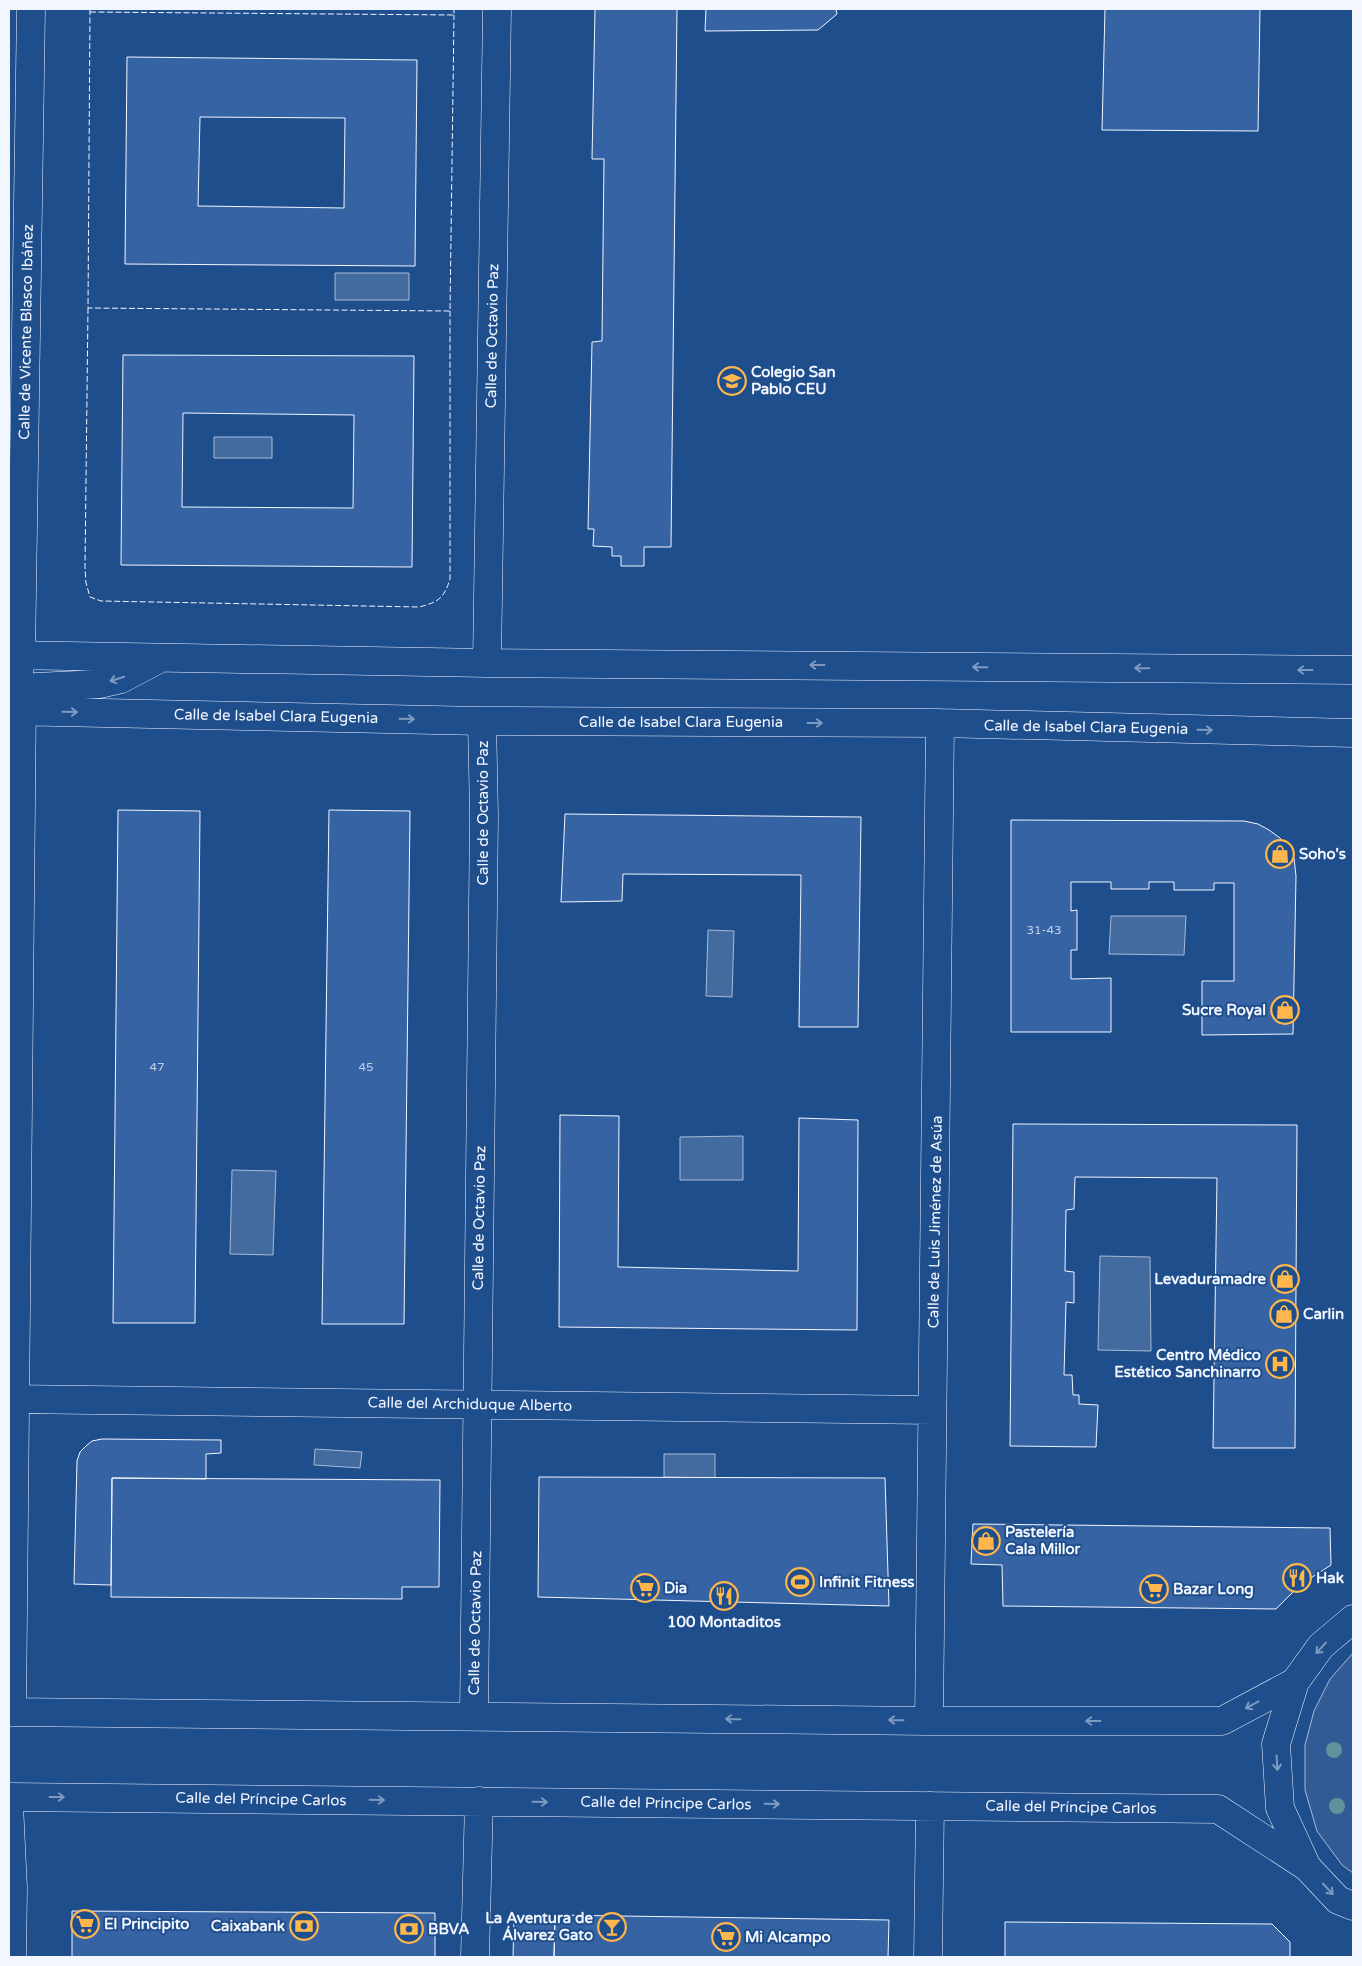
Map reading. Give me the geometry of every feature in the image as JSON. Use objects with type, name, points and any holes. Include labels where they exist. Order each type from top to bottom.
[{"type":"street","name":"Calle de Vicente Blasco Ibáñez","points":[[9,684],[15,681],[20,671],[15,656],[31,9]]},
{"type":"street","name":"Calle de Octavio Paz","points":[[488,663],[497,9]]},
{"type":"street","points":[[15,656],[488,663],[1353,670]]},
{"type":"street","points":[[161,658],[122,678],[99,684],[36,687],[28,692],[15,711],[10,1712],[474,1715],[929,1721],[1222,1720],[1295,1682]]},
{"type":"street","name":"Calle de Isabel Clara Eugenia","points":[[15,711],[482,721],[940,723],[1353,733]]},
{"type":"street","name":"Calle de Octavio Paz","points":[[474,1715],[484,815],[482,721]]},
{"type":"street","name":"Calle de Luis Jiménez de Asúa","points":[[929,1721],[940,723]]},
{"type":"street","name":"Calle del Archiduque Alberto","points":[[13,1399],[932,1410]]},
{"type":"street","points":[[1353,1620],[1321,1646],[1295,1682],[1276,1744],[1280,1808],[1307,1867],[1338,1900],[1353,1906]]},
{"type":"street","name":"Calle del Príncipe Carlos","points":[[9,1797],[1218,1809],[1307,1867]]},
{"type":"street","points":[[475,1957],[479,1801]]},
{"type":"street","points":[[9,1805],[13,1888],[12,1957]]},
{"type":"street","points":[[928,1957],[930,1806]]},
{"type":"shaded area","points":[[335,273],[409,273],[409,300],[335,300]]},
{"type":"shaded area","points":[[214,437],[272,437],[272,458],[214,458]]},
{"type":"shaded area","points":[[1111,916],[1186,916],[1184,955],[1109,954]]},
{"type":"shaded area","points":[[708,930],[734,931],[732,997],[706,996]]},
{"type":"shaded area","points":[[743,1136],[743,1180],[680,1180],[680,1137]]},
{"type":"shaded area","points":[[232,1170],[276,1171],[273,1255],[230,1254]]},
{"type":"shaded area","points":[[1100,1256],[1150,1257],[1151,1351],[1098,1350]]},
{"type":"shaded area","points":[[315,1449],[362,1452],[360,1468],[314,1465]]},
{"type":"shaded area","points":[[664,1454],[715,1454],[715,1478],[664,1477]]},
{"type":"shaded area","points":[[1353,1653],[1353,1873],[1342,1865],[1317,1831],[1305,1790],[1305,1745],[1314,1711],[1330,1679]]},
{"type":"building","points":[[595,9],[677,9],[671,547],[644,547],[644,566],[621,566],[621,556],[612,556],[612,547],[593,546],[594,529],[588,529],[592,342],[602,341],[604,159],[592,159]]},
{"type":"building","points":[[706,9],[836,9],[837,14],[818,30],[705,31]]},
{"type":"building","points":[[1105,9],[1260,9],[1258,131],[1102,130]]},
{"type":"building","points":[[127,57],[417,60],[415,266],[125,264]],"holes":[[[200,117],[345,118],[344,208],[198,206]]]},
{"type":"building","points":[[123,355],[414,356],[412,567],[121,565]],"holes":[[[183,413],[354,415],[353,508],[182,507]]]},
{"type":"building","points":[[118,810],[200,811],[195,1323],[113,1323]]},
{"type":"building","points":[[329,810],[410,811],[404,1324],[322,1324]]},
{"type":"building","points":[[565,814],[861,817],[858,1027],[799,1027],[801,875],[623,874],[622,901],[561,902]]},
{"type":"building","points":[[1011,820],[1244,821],[1258,824],[1280,838],[1294,858],[1296,876],[1293,1034],[1202,1035],[1202,981],[1234,981],[1234,883],[1214,883],[1214,890],[1174,890],[1174,882],[1149,882],[1149,889],[1111,889],[1111,882],[1071,882],[1071,911],[1077,910],[1077,950],[1071,950],[1071,979],[1111,978],[1111,1032],[1011,1032]]},
{"type":"building","points":[[560,1115],[619,1116],[618,1267],[798,1271],[799,1118],[858,1120],[857,1330],[559,1327]]},
{"type":"building","points":[[1013,1124],[1297,1125],[1295,1448],[1213,1448],[1217,1178],[1075,1177],[1074,1209],[1066,1210],[1065,1271],[1074,1272],[1074,1303],[1066,1302],[1064,1375],[1072,1375],[1073,1395],[1079,1395],[1079,1404],[1098,1405],[1096,1447],[1010,1446]]},
{"type":"building","points":[[102,1439],[221,1440],[221,1453],[206,1454],[206,1479],[112,1478],[111,1585],[74,1584],[77,1461],[80,1452],[86,1446],[92,1441]]},
{"type":"building","points":[[539,1477],[885,1478],[889,1606],[538,1597]]},
{"type":"building","points":[[112,1478],[440,1480],[439,1587],[402,1587],[402,1599],[111,1597]]},
{"type":"building","points":[[973,1524],[1330,1528],[1331,1565],[1300,1585],[1276,1609],[1003,1606],[1002,1565],[971,1564]]},
{"type":"building","points":[[72,1911],[435,1913],[435,1957],[72,1957]]},
{"type":"building","points":[[555,1915],[889,1920],[888,1957],[554,1957]]},
{"type":"building","points":[[555,1915],[554,1957],[513,1957],[514,1916]]},
{"type":"building","points":[[1005,1922],[1272,1924],[1290,1942],[1290,1957],[1005,1957]]},
{"type":"fence","points":[[90,9],[88,308],[450,311],[454,15]]},
{"type":"fence","points":[[90,12],[454,15],[454,9]]},
{"type":"fence","points":[[88,308],[85,567],[86,583],[90,597],[101,601],[419,607],[440,598],[450,579],[450,311]]},
{"type":"place","name":"Colegio San Pablo CEU","points":[[732,381]]},
{"type":"place","name":"Soho's","points":[[1280,854]]},
{"type":"place","name":"Sucre Royal","points":[[1285,1010]]},
{"type":"place","name":"Levaduramadre","points":[[1285,1279]]},
{"type":"place","name":"Carlin","points":[[1284,1314]]},
{"type":"place","name":"Centro Médico Estético Sanchinarro","points":[[1280,1364]]},
{"type":"place","name":"Pastelería Cala Millor","points":[[986,1541]]},
{"type":"place","name":"Hak","points":[[1297,1578]]},
{"type":"place","name":"Infinit Fitness","points":[[800,1582]]},
{"type":"place","name":"Dia","points":[[645,1588]]},
{"type":"place","name":"Bazar Long","points":[[1154,1589]]},
{"type":"place","name":"100 Montaditos","points":[[724,1596]]},
{"type":"place","name":"El Principito","points":[[85,1924]]},
{"type":"place","name":"Caixabank","points":[[304,1926]]},
{"type":"place","name":"La Aventura de Álvarez Gato","points":[[612,1927]]},
{"type":"place","name":"BBVA","points":[[409,1929]]},
{"type":"place","name":"Mi Alcampo","points":[[726,1937]]}]
